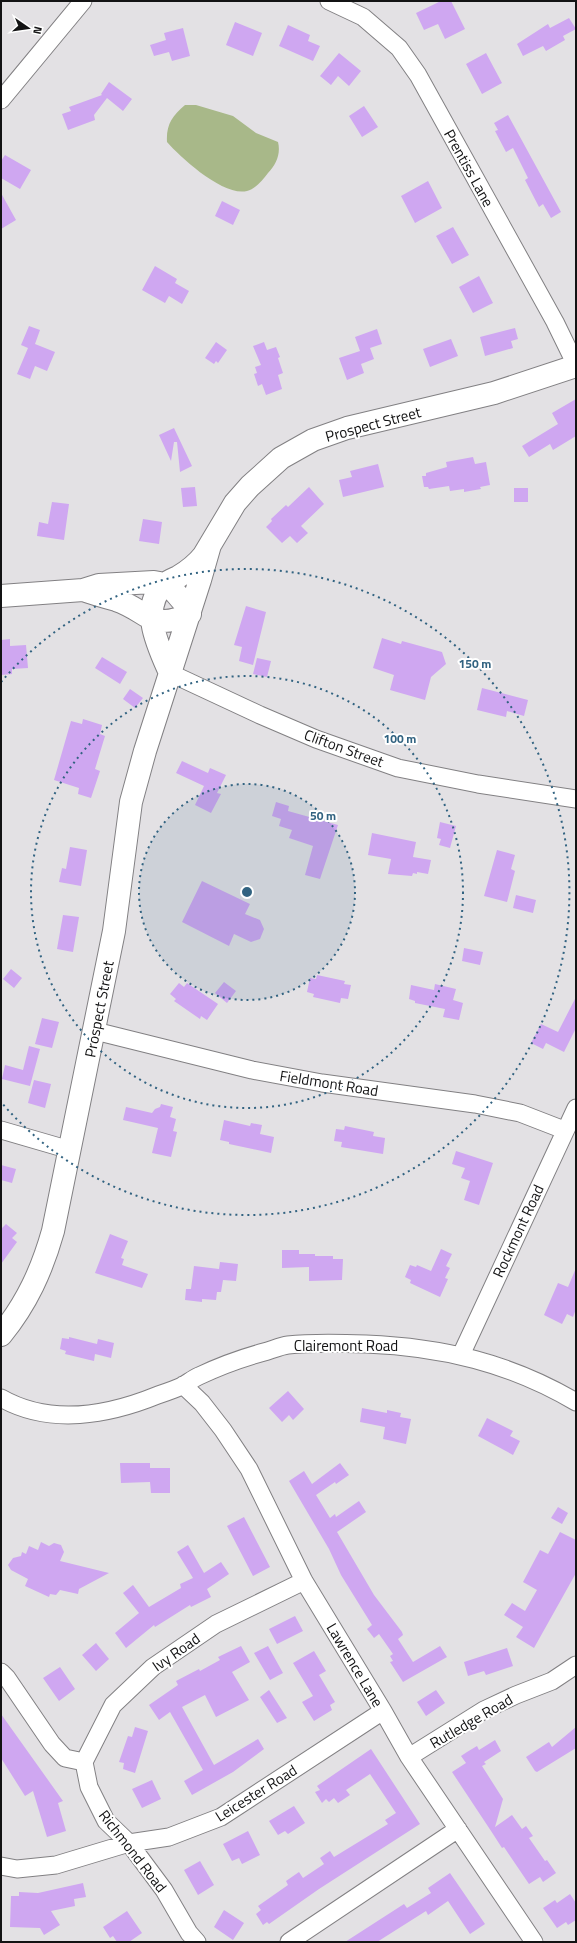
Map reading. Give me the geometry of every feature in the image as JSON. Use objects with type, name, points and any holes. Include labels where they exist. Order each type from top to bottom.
[{"type":"main road","name":"Prospect Street","points":[[170,673],[157,641],[152,620],[155,600],[165,584],[198,563],[235,503],[250,486],[282,458],[313,440],[347,428],[494,393],[576,365]]},
{"type":"main road","name":"Prospect Street","points":[[1,1335],[27,1299],[42,1267],[53,1231],[95,1031],[115,924],[131,802],[145,751],[190,614],[210,545]]},
{"type":"main road","points":[[1,596],[84,590],[99,585],[112,583],[143,581],[165,584],[179,596],[190,614],[172,621],[152,620],[116,600],[84,590]]},
{"type":"street","points":[[1,100],[82,1]]},
{"type":"street","name":"Prentiss Lane","points":[[329,1],[363,17],[399,48],[414,70],[555,322],[576,365]]},
{"type":"street","name":"Clifton Street","points":[[170,673],[260,716],[316,739],[398,768],[478,784],[576,799]]},
{"type":"street","name":"Fieldmont Road","points":[[95,1031],[252,1070],[322,1083],[468,1103],[520,1112],[564,1130]]},
{"type":"street","name":"Rockmont Road","points":[[461,1355],[564,1130],[576,1108]]},
{"type":"street","points":[[1,1130],[70,1150]]},
{"type":"street","name":"Clairemont Road","points":[[1,1398],[24,1407],[53,1415],[87,1414],[132,1406],[183,1386],[199,1376],[242,1358],[287,1345],[343,1343],[405,1345],[461,1355],[505,1368],[551,1387],[576,1402]]},
{"type":"street","name":"Lawrence Lane","points":[[183,1386],[202,1403],[223,1430],[249,1469],[304,1581],[383,1711],[409,1757],[534,1942]]},
{"type":"street","name":"Ivy Road","points":[[84,1762],[113,1705],[153,1667],[216,1624],[304,1581]]},
{"type":"street","name":"Rutledge Road","points":[[409,1757],[484,1710],[516,1695],[552,1681],[576,1665]]},
{"type":"street","points":[[1,1672],[7,1678],[52,1744],[65,1758],[84,1762]]},
{"type":"street","name":"Leicester Road","points":[[1,1866],[17,1868],[56,1865],[129,1843],[168,1837],[220,1818],[383,1711]]},
{"type":"street","name":"Richmond Road","points":[[84,1762],[89,1787],[106,1821],[129,1843],[164,1890],[189,1933],[196,1942]]},
{"type":"street","points":[[289,1942],[458,1830]]},
{"type":"green space","points":[[185,105],[196,105],[233,116],[256,133],[278,142],[279,151],[275,163],[259,184],[247,191],[238,191],[227,188],[215,182],[192,166],[167,142],[171,121]]},
{"type":"building","points":[[441,1],[451,1],[465,29],[445,39],[438,24],[424,30],[416,13]]},
{"type":"building","points":[[569,18],[576,29],[563,36],[565,40],[546,51],[543,46],[523,56],[517,44],[548,24],[550,28]]},
{"type":"building","points":[[235,22],[262,33],[253,56],[226,45]]},
{"type":"building","points":[[288,25],[310,35],[308,41],[320,46],[313,61],[279,46]]},
{"type":"building","points":[[183,28],[190,56],[172,61],[169,52],[154,56],[150,45],[166,40],[164,33]]},
{"type":"building","points":[[339,53],[361,71],[349,86],[338,76],[331,85],[320,76]]},
{"type":"building","points":[[486,53],[502,83],[482,94],[466,64]]},
{"type":"building","points":[[109,82],[132,99],[123,111],[107,98],[94,115],[95,120],[68,130],[62,114],[71,111],[69,107],[102,95],[101,94]]},
{"type":"building","points":[[364,106],[378,127],[362,137],[349,116]]},
{"type":"building","points":[[508,115],[561,212],[551,218],[543,204],[539,207],[525,180],[528,178],[513,148],[506,152],[495,131],[498,130],[494,123]]},
{"type":"building","points":[[5,155],[31,170],[20,189],[1,178],[1,161]]},
{"type":"building","points":[[428,181],[442,208],[415,223],[401,196]]},
{"type":"building","points":[[1,193],[16,220],[1,229]]},
{"type":"building","points":[[222,201],[240,210],[233,225],[215,216]]},
{"type":"building","points":[[453,227],[469,255],[452,264],[436,236]]},
{"type":"building","points":[[155,266],[177,279],[175,283],[189,291],[182,304],[169,296],[165,303],[142,290]]},
{"type":"building","points":[[479,276],[493,303],[473,313],[459,287]]},
{"type":"building","points":[[29,326],[40,330],[35,344],[55,352],[47,371],[35,366],[30,379],[17,374],[28,348],[21,345]]},
{"type":"building","points":[[515,328],[518,339],[511,341],[513,348],[485,356],[480,337]]},
{"type":"building","points":[[377,329],[382,344],[370,348],[374,359],[361,364],[364,373],[347,380],[339,358],[360,351],[355,337]]},
{"type":"building","points":[[451,339],[458,356],[430,367],[423,349]]},
{"type":"building","points":[[216,342],[227,350],[218,363],[216,361],[214,364],[205,358]]},
{"type":"building","points":[[264,342],[267,350],[276,347],[280,357],[278,358],[283,373],[278,375],[282,389],[266,395],[262,384],[258,386],[254,374],[257,373],[255,367],[261,365],[253,346]]},
{"type":"building","points":[[576,399],[576,436],[553,450],[550,444],[529,457],[522,446],[558,424],[552,413]]},
{"type":"building","points":[[174,428],[192,466],[180,472],[177,442],[174,442],[171,461],[159,435]]},
{"type":"building","points":[[473,457],[475,464],[486,462],[490,485],[480,487],[481,489],[464,492],[464,489],[450,491],[449,486],[429,489],[428,487],[424,487],[422,476],[426,476],[426,473],[447,467],[446,462]]},
{"type":"building","points":[[378,464],[384,487],[343,497],[339,480],[352,477],[350,471]]},
{"type":"building","points":[[195,487],[197,506],[183,507],[181,488]]},
{"type":"building","points":[[309,487],[324,504],[301,526],[308,533],[297,543],[290,536],[282,543],[266,527],[272,521],[271,519],[286,505],[288,507]]},
{"type":"building","points":[[514,488],[528,488],[528,502],[514,502]]},
{"type":"building","points":[[52,502],[69,504],[64,540],[37,536],[39,522],[48,524]]},
{"type":"building","points":[[143,519],[162,522],[159,544],[139,541]]},
{"type":"building","points":[[246,606],[266,612],[253,665],[239,661],[242,647],[234,645]]},
{"type":"building","points":[[382,638],[401,644],[402,641],[442,652],[446,664],[431,677],[425,700],[390,690],[394,675],[373,668]]},
{"type":"building","points":[[10,639],[10,646],[26,645],[28,668],[12,669],[12,674],[1,675],[1,640]]},
{"type":"building","points":[[102,657],[127,672],[120,684],[95,668]]},
{"type":"building","points":[[257,658],[271,661],[267,677],[253,674]]},
{"type":"building","points":[[482,688],[528,700],[524,716],[507,711],[506,717],[477,710]]},
{"type":"building","points":[[130,689],[143,698],[135,708],[123,699]]},
{"type":"building","points":[[83,719],[102,725],[100,734],[105,736],[95,769],[100,771],[91,798],[78,794],[79,788],[54,780],[71,721],[82,724]]},
{"type":"building","points":[[182,761],[208,773],[210,768],[226,775],[217,793],[221,794],[211,813],[195,805],[204,786],[176,773]]},
{"type":"building","points":[[276,802],[289,806],[288,811],[338,825],[320,879],[305,875],[313,846],[289,838],[292,830],[279,826],[281,819],[272,816]]},
{"type":"building","points":[[440,822],[456,826],[450,848],[439,845],[441,839],[437,838]]},
{"type":"building","points":[[372,833],[416,842],[413,857],[431,860],[428,874],[417,872],[417,874],[413,873],[412,876],[388,874],[391,859],[368,855]]},
{"type":"building","points":[[70,847],[87,850],[81,886],[59,882],[62,868],[66,869]]},
{"type":"building","points":[[497,850],[515,855],[511,869],[515,871],[507,902],[484,896]]},
{"type":"building","points":[[202,881],[250,904],[245,914],[260,920],[264,929],[260,939],[251,942],[234,934],[229,946],[182,922]]},
{"type":"building","points":[[516,895],[536,900],[533,913],[513,908]]},
{"type":"building","points":[[63,915],[79,917],[73,952],[57,949]]},
{"type":"building","points":[[464,948],[483,952],[480,965],[462,961]]},
{"type":"building","points":[[11,969],[22,978],[14,988],[3,979]]},
{"type":"building","points":[[317,975],[345,981],[344,984],[351,985],[348,999],[341,998],[340,1003],[313,997],[314,994],[307,992],[310,978],[316,979]]},
{"type":"building","points":[[224,982],[236,991],[227,1003],[215,993]]},
{"type":"building","points":[[179,983],[184,987],[187,983],[218,1004],[207,1020],[201,1016],[200,1019],[174,1001],[176,999],[170,994]]},
{"type":"building","points":[[435,984],[456,989],[453,1000],[463,1003],[459,1020],[443,1017],[445,1009],[415,1003],[415,1001],[409,999],[411,985],[434,990]]},
{"type":"building","points":[[576,997],[576,1028],[564,1052],[546,1043],[543,1049],[531,1043],[541,1024],[558,1032]]},
{"type":"building","points":[[42,1018],[59,1022],[52,1048],[35,1044]]},
{"type":"building","points":[[29,1046],[40,1049],[30,1086],[2,1079],[5,1065],[23,1070]]},
{"type":"building","points":[[34,1080],[51,1084],[45,1108],[28,1103]]},
{"type":"building","points":[[161,1104],[173,1107],[170,1117],[176,1119],[173,1131],[177,1132],[171,1157],[152,1153],[158,1128],[123,1120],[126,1107],[152,1113],[155,1109],[160,1107]]},
{"type":"building","points":[[224,1120],[250,1126],[251,1123],[262,1125],[260,1134],[274,1137],[271,1153],[229,1144],[229,1142],[220,1140]]},
{"type":"building","points":[[345,1126],[374,1132],[373,1136],[385,1138],[383,1154],[341,1147],[342,1142],[334,1141],[336,1129],[344,1130]]},
{"type":"building","points":[[456,1151],[493,1163],[479,1205],[464,1200],[470,1181],[461,1178],[465,1168],[452,1164]]},
{"type":"building","points":[[1,1165],[16,1169],[12,1183],[1,1180]]},
{"type":"building","points":[[6,1224],[17,1233],[12,1238],[17,1242],[1,1264],[1,1229]]},
{"type":"building","points":[[110,1234],[128,1241],[121,1258],[124,1259],[122,1265],[148,1274],[142,1288],[95,1273]]},
{"type":"building","points":[[441,1249],[452,1254],[446,1266],[450,1268],[445,1278],[448,1279],[440,1297],[410,1283],[411,1280],[405,1277],[410,1265],[416,1267],[417,1265],[431,1271]]},
{"type":"building","points":[[282,1250],[299,1250],[299,1254],[333,1256],[333,1259],[343,1259],[342,1280],[309,1281],[309,1267],[282,1268]]},
{"type":"building","points":[[220,1262],[238,1264],[236,1281],[223,1280],[221,1292],[217,1292],[216,1300],[202,1299],[202,1302],[185,1300],[186,1289],[191,1289],[194,1266],[219,1269]]},
{"type":"building","points":[[576,1268],[576,1309],[573,1317],[567,1314],[562,1324],[544,1315],[558,1283],[568,1287]]},
{"type":"building","points":[[69,1337],[97,1344],[98,1339],[114,1343],[111,1358],[95,1354],[94,1361],[65,1354],[66,1351],[60,1349],[62,1338],[69,1339]]},
{"type":"building","points":[[288,1391],[304,1409],[293,1420],[289,1415],[282,1422],[269,1408]]},
{"type":"building","points":[[362,1408],[387,1413],[387,1410],[401,1413],[400,1417],[411,1419],[406,1444],[383,1439],[385,1427],[360,1422]]},
{"type":"building","points":[[487,1418],[513,1431],[510,1436],[520,1441],[513,1455],[478,1436]]},
{"type":"building","points":[[120,1463],[150,1463],[150,1468],[170,1468],[170,1493],[151,1493],[150,1482],[121,1483]]},
{"type":"building","points":[[340,1463],[349,1475],[336,1484],[335,1482],[316,1495],[330,1518],[335,1514],[336,1517],[359,1501],[366,1512],[337,1532],[374,1595],[402,1632],[403,1635],[398,1639],[413,1662],[440,1646],[447,1657],[403,1682],[390,1662],[393,1661],[390,1656],[393,1654],[379,1634],[374,1638],[367,1629],[372,1625],[341,1575],[329,1549],[289,1481],[304,1471],[312,1484]]},
{"type":"building","points":[[558,1507],[568,1513],[562,1524],[551,1518]]},
{"type":"building","points":[[244,1517],[270,1567],[253,1576],[227,1526]]},
{"type":"building","points":[[560,1532],[576,1540],[576,1573],[534,1648],[516,1637],[523,1627],[504,1615],[512,1603],[525,1611],[537,1590],[523,1582],[540,1550],[548,1554]]},
{"type":"building","points":[[41,1542],[49,1546],[54,1543],[61,1545],[64,1552],[60,1561],[109,1573],[79,1589],[78,1594],[60,1590],[56,1595],[50,1594],[49,1597],[25,1586],[28,1579],[11,1570],[8,1565],[13,1558],[21,1556],[22,1552],[26,1554],[29,1546],[38,1550]]},
{"type":"building","points":[[188,1545],[204,1573],[221,1562],[229,1574],[207,1589],[211,1597],[191,1607],[190,1605],[155,1627],[154,1625],[126,1648],[115,1633],[139,1613],[123,1593],[133,1585],[149,1607],[181,1588],[180,1584],[193,1578],[177,1552]]},
{"type":"building","points":[[295,1616],[303,1631],[277,1644],[269,1629]]},
{"type":"building","points":[[96,1643],[109,1659],[96,1671],[82,1655]]},
{"type":"building","points":[[241,1646],[250,1662],[232,1672],[249,1700],[216,1717],[205,1695],[182,1707],[214,1765],[258,1739],[264,1749],[233,1772],[192,1795],[184,1781],[203,1770],[170,1712],[159,1720],[149,1705],[178,1685],[176,1681],[199,1669],[200,1671],[220,1660],[218,1657]]},
{"type":"building","points":[[268,1646],[283,1673],[270,1680],[254,1653]]},
{"type":"building","points":[[507,1648],[513,1666],[486,1675],[484,1671],[468,1676],[464,1662]]},
{"type":"building","points":[[314,1651],[326,1671],[319,1675],[335,1702],[330,1705],[332,1710],[314,1721],[302,1702],[313,1696],[293,1663]]},
{"type":"building","points":[[60,1667],[75,1689],[59,1701],[43,1678]]},
{"type":"building","points":[[269,1690],[287,1718],[277,1723],[260,1697]]},
{"type":"building","points":[[436,1690],[445,1703],[426,1716],[417,1702]]},
{"type":"building","points":[[1,1714],[63,1801],[58,1803],[66,1831],[47,1837],[33,1791],[25,1796],[1,1758]]},
{"type":"building","points":[[135,1727],[148,1731],[135,1773],[123,1769],[124,1763],[119,1762],[128,1736],[132,1737]]},
{"type":"building","points":[[576,1727],[576,1748],[537,1772],[535,1771],[526,1757],[549,1742],[552,1747]]},
{"type":"building","points":[[495,1740],[501,1751],[484,1762],[486,1764],[482,1766],[503,1799],[495,1827],[512,1815],[522,1829],[526,1826],[533,1836],[529,1838],[545,1861],[547,1860],[556,1873],[543,1882],[540,1877],[529,1884],[504,1847],[502,1848],[452,1772],[466,1763],[461,1756],[477,1746],[479,1750]]},
{"type":"building","points":[[371,1749],[420,1824],[319,1889],[269,1924],[267,1922],[263,1925],[256,1914],[261,1910],[258,1906],[288,1885],[286,1881],[299,1872],[303,1878],[324,1864],[320,1858],[330,1851],[334,1857],[388,1824],[385,1820],[396,1813],[370,1774],[346,1790],[350,1795],[338,1803],[334,1798],[329,1802],[326,1799],[322,1803],[315,1792],[320,1790],[317,1786]]},
{"type":"building","points":[[152,1780],[161,1799],[142,1808],[132,1789]]},
{"type":"building","points":[[294,1806],[305,1823],[288,1834],[285,1831],[278,1835],[269,1821]]},
{"type":"building","points":[[248,1831],[260,1855],[242,1864],[239,1858],[232,1861],[223,1844]]},
{"type":"building","points":[[200,1861],[214,1885],[198,1895],[184,1870]]},
{"type":"building","points":[[450,1873],[485,1924],[470,1934],[448,1901],[428,1915],[426,1911],[377,1942],[345,1942],[404,1904],[407,1908],[431,1893],[428,1888]]},
{"type":"building","points":[[83,1883],[86,1897],[74,1899],[75,1906],[51,1911],[60,1925],[44,1935],[40,1928],[10,1927],[11,1896],[19,1896],[19,1892],[38,1893]]},
{"type":"building","points":[[570,1894],[576,1903],[576,1920],[568,1925],[566,1922],[557,1928],[543,1908],[555,1900],[557,1903]]},
{"type":"building","points":[[224,1910],[244,1923],[233,1940],[214,1927]]},
{"type":"building","points":[[127,1911],[142,1933],[129,1942],[117,1942],[113,1936],[110,1938],[103,1927]]}]
